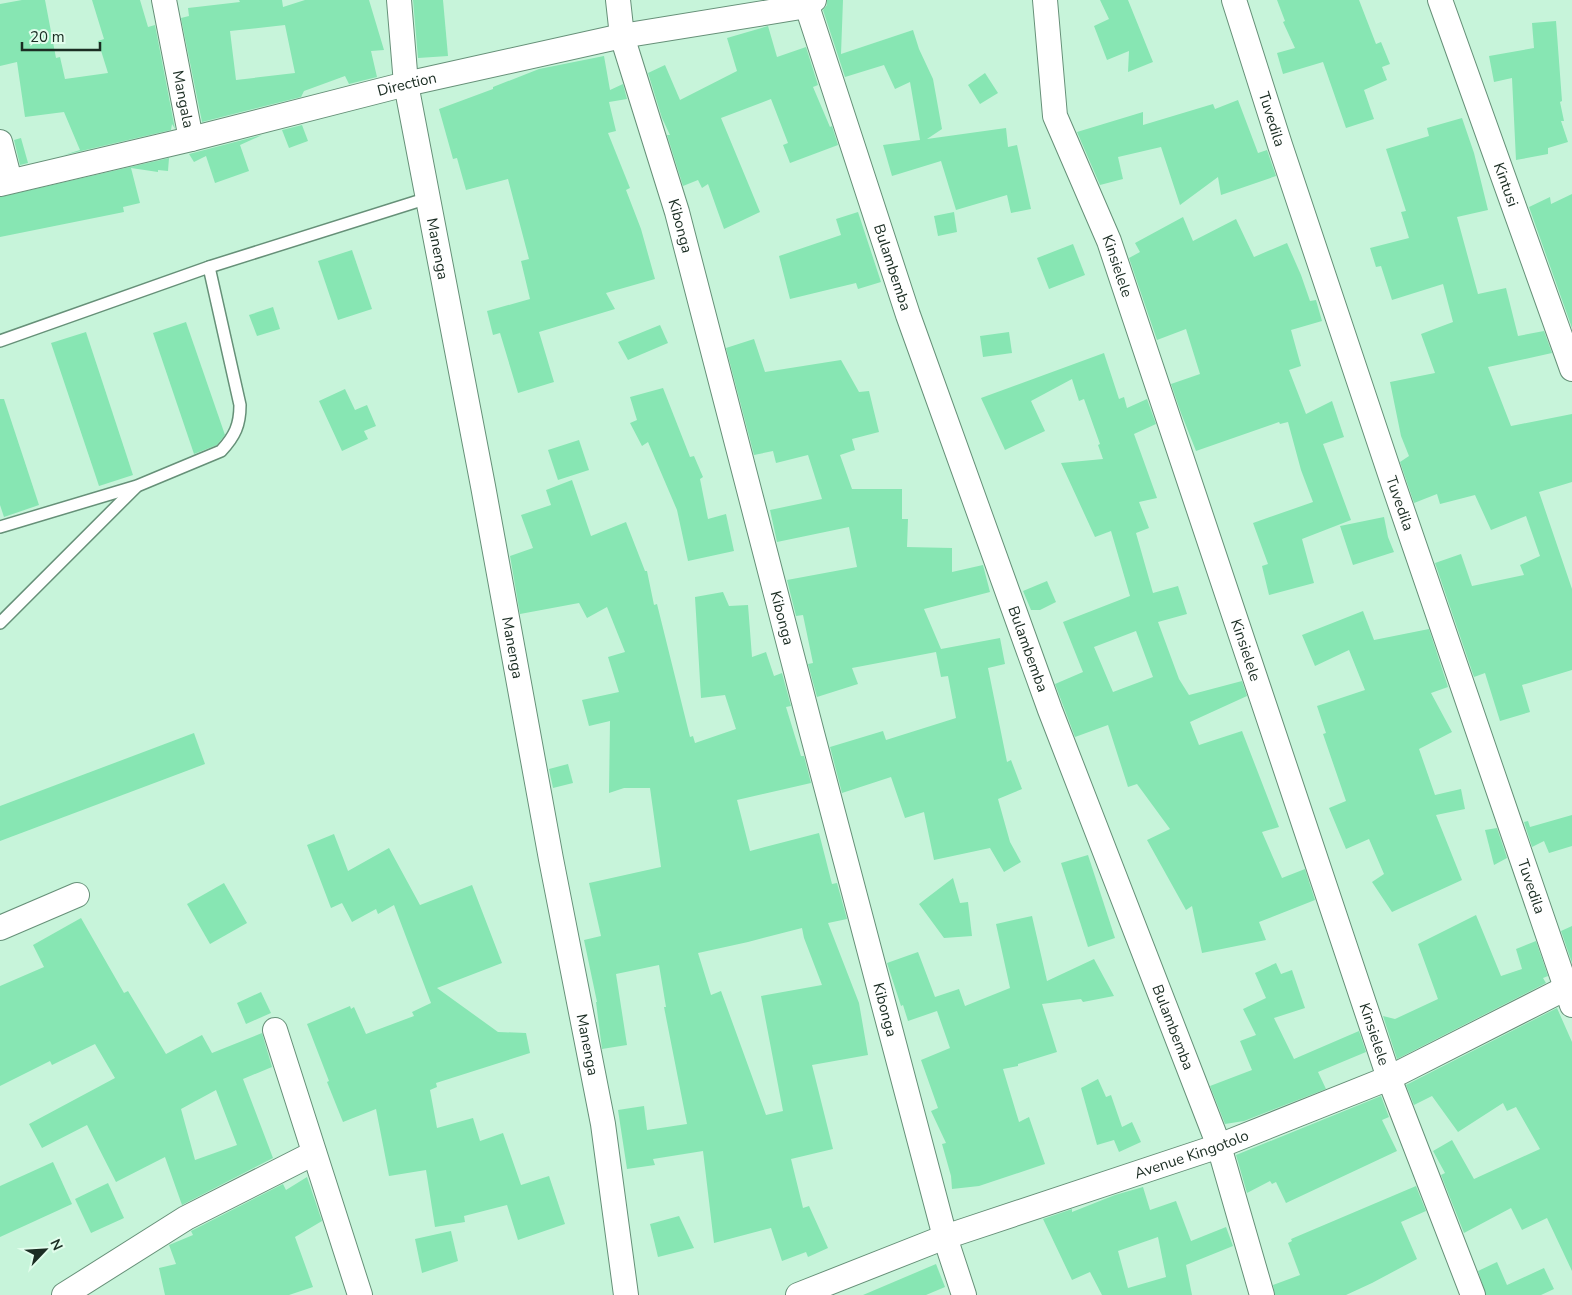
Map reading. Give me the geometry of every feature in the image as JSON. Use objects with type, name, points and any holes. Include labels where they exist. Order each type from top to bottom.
[{"type":"street","name":"Mangala","points":[[164,0],[191,139]]},
{"type":"street","name":"Manenga","points":[[399,0],[406,84],[483,486],[551,859],[604,1124],[626,1295]]},
{"type":"street","name":"Kibonga","points":[[618,0],[622,36],[677,212],[945,1237],[964,1295]]},
{"type":"street","name":"Kinsielele","points":[[1044,0],[1055,116],[1109,241],[1389,1078],[1473,1295]]},
{"type":"street","name":"Tuvedila","points":[[1234,0],[1280,145],[1394,486],[1570,993]]},
{"type":"street","name":"Kintusi","points":[[1440,0],[1572,369]]},
{"type":"street","name":"Direction","points":[[5,183],[191,139],[406,84],[622,36],[810,2]]},
{"type":"street","name":"Bulambemba","points":[[810,2],[908,315],[1050,710],[1219,1146],[1262,1295]]},
{"type":"street","points":[[0,142],[5,183]]},
{"type":"street","points":[[0,928],[77,895]]},
{"type":"street","name":"Avenue Kingotolo","points":[[798,1295],[945,1237],[1219,1146],[1389,1078],[1570,993]]},
{"type":"street","points":[[274,1030],[360,1295]]},
{"type":"street","points":[[64,1295],[186,1218],[314,1153]]},
{"type":"lane","points":[[0,342],[209,267],[428,198]]},
{"type":"lane","points":[[0,528],[137,486],[221,451],[230,442],[240,420],[240,405],[209,267]]},
{"type":"lane","points":[[0,623],[137,486]]},
{"type":"building","points":[[22,0],[45,0],[56,58],[60,57],[65,79],[108,73],[98,41],[104,39],[92,0],[140,0],[148,27],[155,25],[175,129],[172,124],[171,130],[64,155],[80,150],[64,112],[25,117],[17,62],[0,66],[0,4]]},
{"type":"building","points":[[239,0],[282,0],[283,7],[305,0],[369,0],[384,50],[371,51],[377,77],[349,84],[345,76],[304,91],[301,97],[202,122],[181,18],[189,16],[188,8],[240,2]],"holes":[[[285,25],[295,73],[236,80],[230,31]]]},
{"type":"building","points":[[413,0],[443,0],[448,56],[418,58]]},
{"type":"building","points":[[827,0],[843,0],[841,54],[913,30],[919,49],[933,79],[942,129],[927,139],[1006,128],[1008,147],[1017,145],[1031,209],[1011,213],[1007,195],[956,210],[941,161],[892,176],[883,145],[920,140],[910,82],[895,89],[884,65],[845,77],[823,10],[827,5]]},
{"type":"building","points":[[1100,0],[1128,0],[1153,62],[1128,72],[1129,51],[1107,60],[1094,26],[1109,19]]},
{"type":"building","points":[[1277,0],[1359,0],[1376,44],[1381,42],[1390,64],[1382,67],[1387,80],[1364,90],[1374,119],[1346,128],[1323,62],[1283,74],[1277,53],[1295,48],[1283,22],[1285,21]]},
{"type":"building","points":[[1556,21],[1562,101],[1560,102],[1564,121],[1561,121],[1568,142],[1548,148],[1548,154],[1516,160],[1512,78],[1494,82],[1489,56],[1534,48],[1532,23]]},
{"type":"building","points":[[768,26],[777,57],[806,47],[818,85],[813,87],[830,127],[832,126],[838,145],[790,163],[783,145],[788,143],[771,99],[721,118],[760,212],[724,229],[708,184],[702,188],[698,180],[683,186],[667,135],[670,135],[662,118],[648,73],[665,65],[680,100],[737,71],[727,38]]},
{"type":"building","points":[[604,56],[610,90],[623,84],[627,99],[609,102],[616,131],[608,133],[630,188],[626,190],[641,229],[655,279],[606,293],[615,309],[539,332],[554,382],[518,393],[500,333],[493,335],[487,311],[530,299],[521,261],[529,259],[508,179],[466,190],[457,158],[453,159],[439,109],[539,69]]},
{"type":"building","points":[[985,73],[998,93],[980,104],[968,85]]},
{"type":"building","points":[[1238,100],[1258,153],[1267,150],[1276,176],[1221,195],[1218,177],[1180,205],[1161,147],[1118,157],[1123,179],[1100,185],[1077,132],[1143,112],[1143,125],[1213,104],[1215,109]]},
{"type":"building","points":[[1462,118],[1474,153],[1488,210],[1457,217],[1478,294],[1506,288],[1518,336],[1544,331],[1552,353],[1488,367],[1511,426],[1572,414],[1572,482],[1539,492],[1572,589],[1572,670],[1522,685],[1530,712],[1500,721],[1485,673],[1474,677],[1435,563],[1461,554],[1472,586],[1524,575],[1520,565],[1540,556],[1526,516],[1491,530],[1475,495],[1440,504],[1437,494],[1414,503],[1400,462],[1409,456],[1401,436],[1390,382],[1435,373],[1421,334],[1453,322],[1443,284],[1392,300],[1381,266],[1376,267],[1370,248],[1409,238],[1401,212],[1406,211],[1386,149],[1429,136],[1427,128]]},
{"type":"building","points":[[302,125],[308,141],[289,148],[282,130]]},
{"type":"building","points":[[262,135],[240,145],[249,171],[215,183],[206,156],[194,162],[189,154]]},
{"type":"building","points":[[21,138],[28,163],[20,165],[14,140]]},
{"type":"building","points":[[169,158],[168,171],[158,170],[158,172],[131,168],[140,203],[123,207],[124,212],[0,237],[0,197]]},
{"type":"building","points":[[1572,194],[1572,328],[1529,207],[1550,197],[1551,204]]},
{"type":"building","points":[[858,212],[881,282],[858,289],[856,283],[790,299],[779,256],[841,235],[836,219]]},
{"type":"building","points":[[954,212],[957,232],[938,236],[934,216]]},
{"type":"building","points":[[1183,217],[1193,241],[1236,219],[1254,257],[1287,243],[1310,301],[1316,300],[1322,321],[1291,330],[1301,366],[1289,370],[1306,414],[1332,401],[1344,437],[1323,444],[1351,520],[1302,539],[1314,583],[1269,595],[1262,566],[1268,564],[1253,523],[1313,502],[1301,470],[1288,422],[1280,424],[1279,422],[1196,451],[1181,413],[1171,384],[1200,374],[1186,329],[1157,340],[1129,258],[1140,252],[1135,243]]},
{"type":"building","points":[[1073,244],[1085,275],[1049,289],[1037,258]]},
{"type":"building","points":[[352,250],[372,309],[338,320],[318,261]]},
{"type":"building","points":[[273,307],[280,329],[257,336],[249,315]]},
{"type":"building","points":[[186,322],[225,435],[217,445],[194,454],[153,333]]},
{"type":"building","points":[[660,325],[668,343],[628,360],[618,342]]},
{"type":"building","points":[[86,332],[133,475],[99,486],[51,343]]},
{"type":"building","points":[[1009,332],[1012,353],[983,357],[980,336]]},
{"type":"building","points":[[754,339],[765,372],[841,360],[859,392],[869,391],[879,432],[852,439],[855,450],[840,455],[852,489],[902,489],[902,519],[908,519],[907,547],[952,548],[952,572],[983,565],[990,592],[924,609],[941,649],[1000,638],[1005,664],[988,668],[1007,762],[1011,760],[1022,789],[998,799],[1010,842],[1021,862],[1004,872],[990,848],[934,860],[924,812],[905,818],[891,777],[842,793],[830,747],[883,731],[886,740],[956,718],[948,676],[941,677],[936,652],[852,668],[858,684],[817,697],[808,664],[813,663],[803,615],[796,616],[787,580],[857,567],[849,527],[777,542],[770,510],[822,499],[808,455],[776,463],[773,451],[754,455],[726,348]]},
{"type":"building","points":[[1104,353],[1119,399],[1124,397],[1127,408],[1147,399],[1156,424],[1134,434],[1157,498],[1139,502],[1149,528],[1136,533],[1153,593],[1178,586],[1187,614],[1158,622],[1179,679],[1189,695],[1242,681],[1247,696],[1190,722],[1199,745],[1242,731],[1279,827],[1262,832],[1282,878],[1305,869],[1315,900],[1259,922],[1266,940],[1202,953],[1192,906],[1186,910],[1147,840],[1170,829],[1137,784],[1128,787],[1108,725],[1075,737],[1055,684],[1083,672],[1063,622],[1130,596],[1111,531],[1095,537],[1061,463],[1103,459],[1098,445],[1100,444],[1084,399],[1079,401],[1072,379],[1031,401],[1045,431],[1005,450],[981,398]],"holes":[[[1136,631],[1153,677],[1113,692],[1094,647]]]},
{"type":"building","points":[[663,388],[690,457],[694,456],[703,477],[700,479],[708,519],[726,514],[734,551],[688,561],[677,510],[648,442],[642,446],[630,423],[637,420],[630,397]]},
{"type":"building","points":[[345,389],[355,410],[367,405],[376,426],[364,431],[368,439],[342,451],[319,401]]},
{"type":"building","points":[[0,399],[4,399],[39,505],[4,517],[0,505]]},
{"type":"building","points":[[579,440],[589,470],[558,480],[548,450]]},
{"type":"building","points":[[572,480],[591,536],[626,522],[645,571],[647,571],[654,605],[657,604],[690,737],[693,736],[695,743],[736,729],[725,695],[701,698],[695,597],[723,592],[729,606],[748,605],[752,657],[766,652],[774,676],[782,673],[791,706],[786,707],[801,756],[804,756],[811,783],[737,800],[750,851],[819,833],[832,884],[837,883],[847,919],[828,923],[859,1003],[868,1055],[812,1065],[833,1149],[791,1159],[803,1208],[809,1206],[828,1248],[808,1257],[806,1252],[782,1261],[771,1228],[714,1243],[703,1151],[653,1159],[655,1165],[627,1169],[618,1110],[644,1106],[647,1130],[687,1124],[664,1007],[666,1007],[659,965],[616,974],[627,1045],[602,1049],[597,1002],[584,940],[601,936],[589,883],[661,867],[650,788],[624,788],[609,793],[610,721],[589,726],[582,700],[619,692],[608,657],[625,652],[607,607],[587,618],[579,603],[520,614],[510,556],[533,548],[521,515],[551,505],[546,490]],"holes":[[[802,928],[822,985],[761,996],[783,1111],[766,1115],[721,991],[711,995],[698,953]]]},
{"type":"building","points":[[1384,517],[1388,537],[1394,552],[1353,565],[1340,526]]},
{"type":"building","points":[[1047,581],[1056,602],[1040,610],[1031,610],[1023,591]]},
{"type":"building","points":[[1363,611],[1374,640],[1429,629],[1448,687],[1431,693],[1452,732],[1419,749],[1435,795],[1461,789],[1465,809],[1436,815],[1462,880],[1392,912],[1372,882],[1384,874],[1369,839],[1346,849],[1329,808],[1346,801],[1323,734],[1326,733],[1317,706],[1365,690],[1349,650],[1315,666],[1302,635]]},
{"type":"building","points":[[194,733],[205,764],[0,841],[0,806]]},
{"type":"building","points":[[568,764],[573,783],[553,788],[549,769]]},
{"type":"building","points":[[1572,815],[1572,846],[1549,853],[1544,841],[1532,847],[1524,822],[1528,821],[1530,827]]},
{"type":"building","points":[[1497,828],[1507,858],[1494,865],[1485,830]]},
{"type":"building","points":[[334,834],[348,871],[389,848],[420,905],[472,885],[502,963],[437,988],[498,1032],[526,1033],[530,1053],[436,1083],[437,1087],[430,1090],[437,1128],[473,1118],[480,1141],[503,1133],[521,1185],[549,1176],[565,1224],[518,1240],[507,1205],[464,1216],[465,1222],[435,1227],[426,1170],[389,1176],[376,1109],[343,1122],[307,1024],[350,1006],[351,1009],[354,1007],[366,1034],[414,1016],[412,1012],[431,1003],[394,905],[378,914],[376,909],[352,922],[342,903],[331,908],[307,845]]},
{"type":"building","points":[[1088,855],[1115,938],[1088,947],[1061,863]]},
{"type":"building","points":[[953,878],[960,903],[968,902],[972,936],[944,938],[919,904]]},
{"type":"building","points":[[224,883],[247,923],[210,944],[187,904]]},
{"type":"building","points":[[1476,915],[1501,976],[1522,969],[1516,949],[1536,941],[1548,976],[1543,978],[1546,983],[1397,1059],[1383,1016],[1395,1019],[1438,999],[1418,944]]},
{"type":"building","points":[[1032,916],[1047,981],[1094,959],[1114,996],[1083,1002],[1081,999],[1042,1004],[1057,1052],[1018,1064],[1018,1066],[1003,1069],[1019,1122],[1029,1117],[1045,1164],[979,1186],[952,1189],[951,1176],[942,1144],[946,1143],[931,1111],[938,1108],[921,1060],[950,1048],[937,1011],[908,1021],[887,963],[918,952],[935,997],[959,989],[965,1006],[1010,988],[996,924]]},
{"type":"building","points":[[81,918],[124,993],[128,991],[166,1054],[202,1035],[212,1053],[262,1033],[272,1067],[243,1079],[273,1158],[182,1205],[165,1157],[116,1182],[87,1125],[42,1148],[29,1124],[115,1078],[95,1044],[52,1065],[50,1061],[0,1086],[0,986],[44,967],[33,945]],"holes":[[[216,1090],[237,1145],[195,1160],[181,1109]]]},
{"type":"building","points":[[1572,926],[1572,963],[1561,931]]},
{"type":"building","points":[[1276,963],[1281,974],[1292,970],[1305,1008],[1274,1018],[1294,1059],[1359,1031],[1366,1052],[1318,1072],[1326,1089],[1244,1121],[1225,1124],[1210,1086],[1252,1070],[1240,1041],[1256,1035],[1243,1009],[1266,998],[1255,973]]},
{"type":"building","points":[[261,992],[271,1013],[246,1024],[237,1003]]},
{"type":"building","points":[[1557,1008],[1572,1042],[1572,1271],[1547,1218],[1522,1230],[1511,1208],[1464,1233],[1441,1175],[1445,1173],[1433,1151],[1452,1140],[1474,1179],[1540,1149],[1516,1107],[1507,1111],[1503,1103],[1458,1132],[1432,1096],[1414,1105],[1406,1085]]},
{"type":"building","points":[[1098,1079],[1106,1097],[1111,1095],[1122,1127],[1132,1122],[1141,1142],[1119,1152],[1114,1140],[1097,1145],[1081,1088]]},
{"type":"building","points":[[1381,1096],[1389,1117],[1382,1120],[1397,1151],[1286,1203],[1276,1182],[1272,1184],[1270,1181],[1247,1193],[1236,1155]]},
{"type":"building","points":[[53,1162],[72,1204],[0,1237],[0,1186]]},
{"type":"building","points":[[307,1177],[322,1221],[295,1237],[313,1287],[289,1295],[165,1295],[159,1268],[176,1264],[169,1245],[193,1235],[191,1231],[283,1184],[286,1190]]},
{"type":"building","points":[[108,1183],[124,1218],[91,1233],[75,1199]]},
{"type":"building","points":[[1416,1186],[1426,1211],[1401,1222],[1417,1259],[1346,1295],[1275,1295],[1273,1285],[1300,1275],[1288,1243],[1292,1241],[1291,1239]]},
{"type":"building","points":[[1143,1187],[1150,1210],[1176,1201],[1191,1241],[1226,1227],[1233,1246],[1186,1265],[1192,1295],[1102,1295],[1090,1272],[1072,1280],[1043,1219],[1072,1209],[1072,1212],[1115,1195]],"holes":[[[1158,1237],[1166,1277],[1128,1288],[1118,1251]]]},
{"type":"building","points":[[679,1216],[694,1248],[658,1257],[650,1224]]},
{"type":"building","points":[[451,1231],[458,1261],[422,1273],[415,1239]]},
{"type":"building","points":[[1497,1262],[1507,1285],[1544,1268],[1554,1289],[1541,1295],[1486,1295],[1478,1271]]},
{"type":"building","points":[[936,1264],[945,1287],[926,1295],[863,1295]]}]
